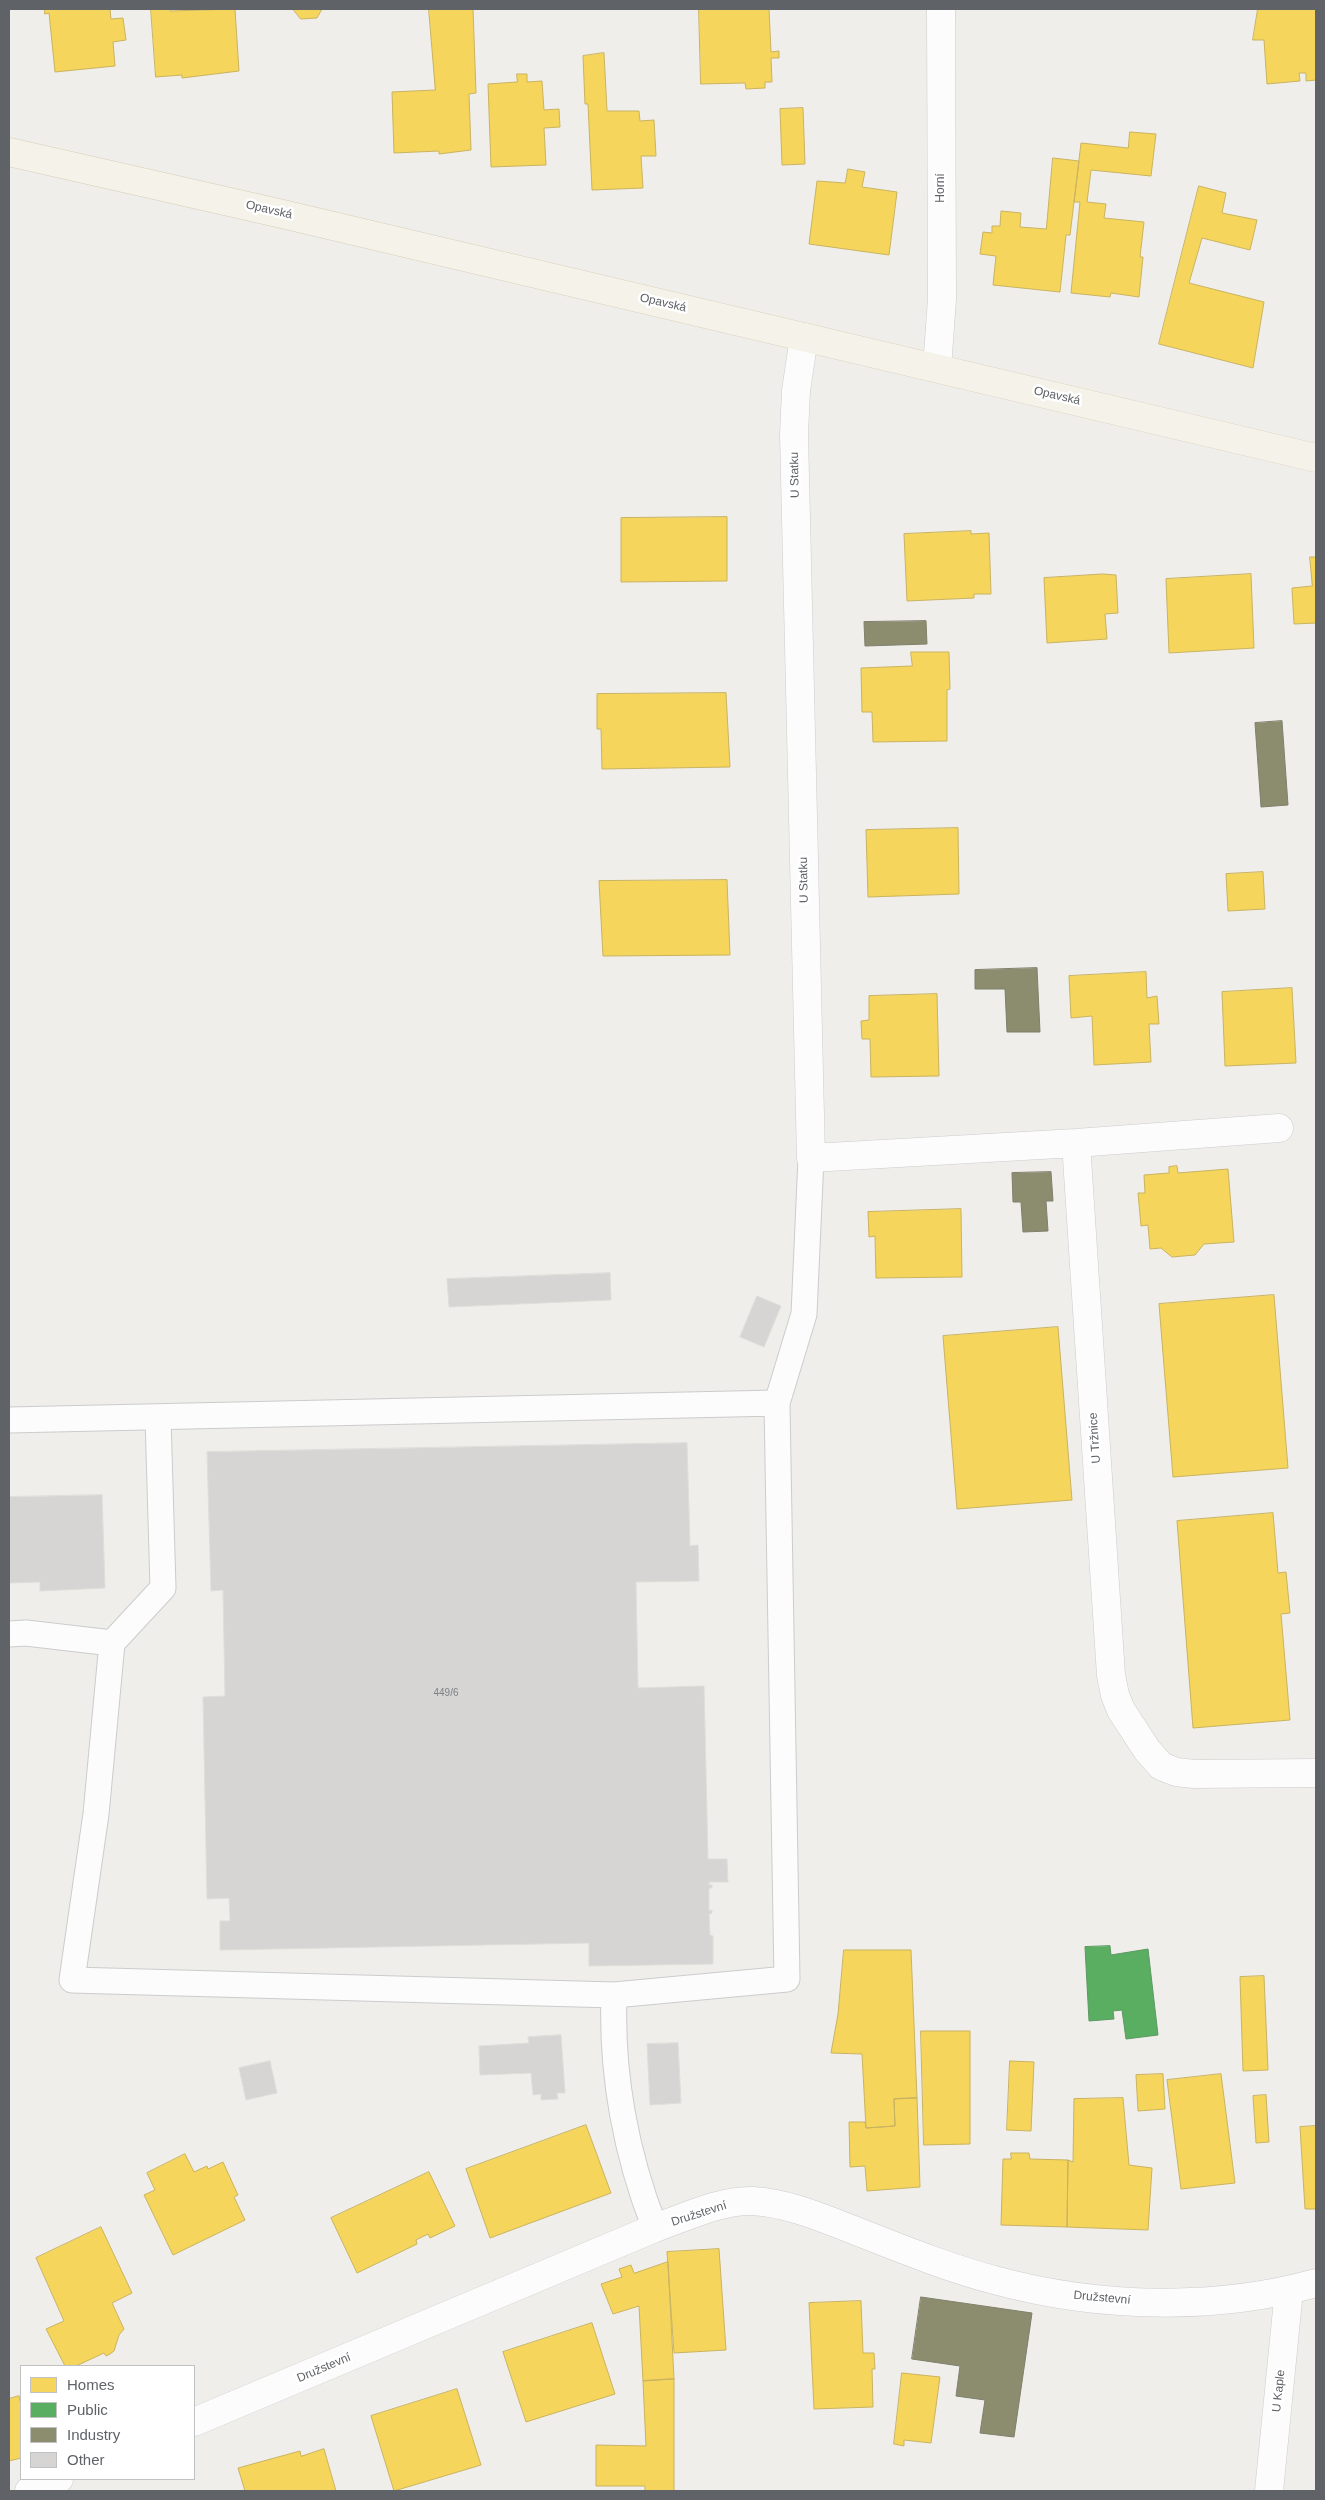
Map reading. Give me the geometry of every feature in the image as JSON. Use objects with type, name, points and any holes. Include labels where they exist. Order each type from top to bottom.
[{"type":"main road","name":"Opavská","points":[[9,152],[278,213],[1316,458]]},
{"type":"street","name":"Horní","points":[[937,368],[942,299],[941,9]]},
{"type":"street","name":"U Statku","points":[[804,337],[796,391],[794,434],[811,1158]]},
{"type":"street","points":[[811,1158],[1076,1143],[1279,1128]]},
{"type":"street","name":"U Tržnice","points":[[1076,1143],[1111,1675],[1115,1695],[1147,1750],[1161,1766],[1176,1772],[1194,1774],[1316,1773]]},
{"type":"street","name":"Družstevní","points":[[195,2422],[655,2228],[726,2204],[753,2201],[804,2211],[915,2254],[997,2281],[1064,2294],[1162,2302],[1229,2299],[1289,2290],[1316,2283]]},
{"type":"street","name":"U Kaple","points":[[1268,2491],[1289,2290]]},
{"type":"street","points":[[29,2491],[56,2480]]},
{"type":"lane","points":[[158,1417],[163,1588],[112,1643],[96,1814],[72,1980],[614,1994],[786,1980],[777,1403],[804,1314],[811,1158]]},
{"type":"lane","points":[[9,1420],[777,1403]]},
{"type":"lane","points":[[9,1634],[26,1633],[112,1643]]},
{"type":"lane","points":[[614,1994],[614,2057],[622,2112],[636,2177],[655,2228]]},
{"type":"building: Homes","points":[[45,9],[110,9],[111,19],[123,18],[126,40],[113,42],[115,66],[55,72],[49,13],[45,14]]},
{"type":"building: Homes","points":[[151,9],[170,9],[170,11],[235,9],[239,71],[182,78],[182,75],[156,77]]},
{"type":"building: Homes","points":[[293,9],[322,9],[317,18],[301,19]]},
{"type":"building: Homes","points":[[429,9],[473,9],[476,93],[469,94],[471,150],[439,154],[439,151],[394,153],[392,92],[435,90]]},
{"type":"building: Homes","points":[[699,9],[769,9],[771,52],[779,51],[779,58],[771,58],[772,82],[765,82],[765,88],[746,89],[745,83],[701,84]]},
{"type":"building: Homes","points":[[1258,9],[1316,9],[1316,80],[1306,81],[1306,73],[1299,73],[1300,81],[1267,84],[1264,40],[1253,40]]},
{"type":"building: Homes","points":[[604,53],[607,111],[639,111],[640,121],[654,120],[656,156],[641,156],[643,188],[592,190],[588,104],[585,104],[583,56]]},
{"type":"building: Homes","points":[[517,74],[527,74],[527,82],[542,81],[544,110],[559,109],[560,127],[544,128],[546,165],[491,167],[488,84],[517,82]]},
{"type":"building: Homes","points":[[803,108],[805,164],[782,165],[780,109]]},
{"type":"building: Homes","points":[[1130,132],[1156,134],[1151,176],[1091,170],[1087,202],[1106,204],[1104,218],[1144,222],[1140,257],[1143,257],[1139,297],[1111,293],[1110,297],[1071,293],[1080,202],[1074,202],[1081,143],[1128,148]]},
{"type":"building: Homes","points":[[1053,158],[1079,161],[1070,235],[1066,235],[1060,292],[993,285],[996,256],[980,254],[983,232],[992,233],[992,226],[1000,226],[1001,211],[1021,213],[1020,227],[1046,229]]},
{"type":"building: Homes","points":[[848,169],[865,172],[862,187],[897,192],[889,255],[809,244],[817,181],[845,183]]},
{"type":"building: Homes","points":[[1199,186],[1226,193],[1222,213],[1257,220],[1250,250],[1202,238],[1189,283],[1264,302],[1253,368],[1159,344]]},
{"type":"building: Homes","points":[[727,517],[727,581],[621,582],[621,518]]},
{"type":"building: Homes","points":[[971,531],[971,534],[989,533],[991,594],[974,594],[974,598],[907,601],[904,534]]},
{"type":"building: Homes","points":[[1310,557],[1316,557],[1316,623],[1294,624],[1292,588],[1312,586]]},
{"type":"building: Homes","points":[[1103,574],[1116,575],[1118,613],[1105,614],[1107,639],[1047,643],[1044,578]]},
{"type":"building: Homes","points":[[1251,574],[1254,648],[1169,653],[1166,579]]},
{"type":"building: Homes","points":[[911,652],[949,652],[950,689],[947,690],[947,741],[873,742],[872,712],[862,712],[861,668],[912,666]]},
{"type":"building: Homes","points":[[726,693],[730,767],[602,769],[601,729],[597,729],[597,694]]},
{"type":"building: Homes","points":[[958,828],[959,894],[868,897],[866,830]]},
{"type":"building: Homes","points":[[1263,872],[1265,909],[1228,911],[1226,874]]},
{"type":"building: Homes","points":[[727,880],[730,955],[603,956],[599,881]]},
{"type":"building: Homes","points":[[1146,972],[1147,998],[1157,996],[1159,1024],[1149,1024],[1151,1062],[1094,1065],[1092,1016],[1071,1018],[1069,976]]},
{"type":"building: Homes","points":[[1292,988],[1296,1063],[1225,1066],[1222,992]]},
{"type":"building: Homes","points":[[937,994],[939,1076],[871,1077],[870,1039],[862,1039],[861,1021],[869,1020],[869,996]]},
{"type":"building: Homes","points":[[1177,1166],[1178,1173],[1228,1169],[1234,1242],[1204,1244],[1195,1255],[1172,1257],[1161,1248],[1150,1249],[1148,1225],[1141,1226],[1138,1193],[1145,1193],[1144,1175],[1169,1173],[1169,1167]]},
{"type":"building: Homes","points":[[961,1209],[962,1277],[876,1278],[875,1236],[869,1237],[868,1212]]},
{"type":"building: Homes","points":[[1274,1295],[1288,1468],[1173,1477],[1159,1304]]},
{"type":"building: Homes","points":[[1058,1327],[1072,1500],[957,1509],[943,1336]]},
{"type":"building: Homes","points":[[1273,1513],[1278,1573],[1286,1572],[1290,1613],[1281,1614],[1290,1720],[1193,1728],[1177,1521]]},
{"type":"building: Homes","points":[[844,1950],[911,1950],[917,2098],[894,2099],[895,2126],[866,2128],[862,2054],[831,2053],[838,2014]]},
{"type":"building: Homes","points":[[1264,1976],[1268,2070],[1243,2071],[1240,1977]]},
{"type":"building: Homes","points":[[921,2031],[970,2031],[970,2144],[924,2145]]},
{"type":"building: Homes","points":[[1010,2061],[1034,2062],[1031,2131],[1007,2130]]},
{"type":"building: Homes","points":[[1163,2074],[1165,2109],[1138,2111],[1136,2075]]},
{"type":"building: Homes","points":[[1221,2074],[1235,2183],[1181,2189],[1167,2080]]},
{"type":"building: Homes","points":[[1266,2095],[1269,2142],[1256,2143],[1253,2096]]},
{"type":"building: Homes","points":[[917,2098],[920,2187],[867,2191],[865,2166],[850,2167],[849,2122],[865,2122],[866,2128],[895,2126],[894,2099]]},
{"type":"building: Homes","points":[[1123,2098],[1129,2165],[1152,2168],[1148,2230],[1067,2227],[1068,2160],[1073,2162],[1074,2099]]},
{"type":"building: Homes","points":[[586,2125],[611,2193],[490,2238],[466,2169]]},
{"type":"building: Homes","points":[[1316,2126],[1316,2209],[1305,2209],[1300,2127]]},
{"type":"building: Homes","points":[[1011,2153],[1029,2153],[1030,2159],[1068,2160],[1067,2227],[1001,2225],[1003,2159],[1011,2159]]},
{"type":"building: Homes","points":[[185,2154],[194,2172],[207,2166],[208,2169],[223,2162],[238,2195],[234,2197],[245,2220],[173,2255],[144,2195],[155,2190],[147,2173]]},
{"type":"building: Homes","points":[[429,2172],[455,2226],[430,2238],[428,2234],[416,2240],[417,2244],[357,2273],[331,2218]]},
{"type":"building: Homes","points":[[101,2227],[132,2293],[112,2303],[124,2329],[119,2335],[114,2351],[106,2356],[104,2353],[78,2365],[64,2365],[46,2329],[64,2321],[36,2258]]},
{"type":"building: Homes","points":[[719,2249],[726,2350],[674,2353],[667,2252]]},
{"type":"building: Homes","points":[[668,2262],[674,2379],[643,2381],[639,2306],[613,2314],[601,2284],[622,2277],[619,2269],[631,2265],[634,2273]]},
{"type":"building: Homes","points":[[861,2301],[863,2353],[874,2353],[875,2369],[872,2369],[873,2407],[814,2409],[809,2303]]},
{"type":"building: Homes","points":[[592,2323],[615,2394],[526,2422],[503,2352]]},
{"type":"building: Homes","points":[[902,2373],[940,2377],[931,2443],[904,2440],[904,2446],[894,2444]]},
{"type":"building: Homes","points":[[674,2379],[674,2491],[645,2491],[645,2486],[596,2486],[596,2445],[646,2446],[643,2381]]},
{"type":"building: Homes","points":[[457,2389],[481,2465],[394,2491],[371,2416]]},
{"type":"building: Homes","points":[[19,2396],[20,2400],[20,2458],[9,2461],[9,2399]]},
{"type":"building: Homes","points":[[324,2449],[336,2491],[245,2491],[238,2468],[300,2451],[301,2456]]},
{"type":"building: Public","points":[[1110,1946],[1111,1955],[1148,1949],[1158,2035],[1126,2039],[1122,2010],[1113,2011],[1114,2019],[1089,2021],[1085,1947]]},
{"type":"building: Industry","points":[[926,621],[927,644],[865,646],[864,622]]},
{"type":"building: Industry","points":[[1282,721],[1288,805],[1261,807],[1255,723]]},
{"type":"building: Industry","points":[[1037,968],[1040,1032],[1007,1032],[1005,989],[975,989],[975,970]]},
{"type":"building: Industry","points":[[1051,1172],[1053,1201],[1046,1201],[1048,1231],[1023,1232],[1021,1202],[1013,1202],[1012,1173]]},
{"type":"building: Industry","points":[[921,2297],[1032,2313],[1014,2437],[980,2433],[985,2400],[956,2396],[960,2366],[912,2359]]},
{"type":"building: Other","points":[[610,1273],[611,1300],[449,1307],[447,1279]]},
{"type":"building: Other","points":[[757,1296],[781,1306],[764,1347],[740,1337]]},
{"type":"building: Other","points":[[687,1443],[690,1546],[698,1545],[699,1581],[636,1582],[638,1688],[704,1686],[708,1859],[727,1859],[728,1882],[709,1882],[709,1885],[712,1885],[712,1888],[709,1888],[709,1911],[712,1910],[712,1913],[709,1914],[710,1935],[713,1936],[713,1964],[589,1966],[589,1943],[220,1950],[220,1921],[230,1921],[229,1898],[207,1899],[203,1697],[225,1696],[223,1590],[211,1591],[207,1452]]},
{"type":"building: Other","points":[[102,1495],[105,1588],[40,1591],[40,1582],[9,1583],[9,1497]]},
{"type":"building: Other","points":[[561,2035],[565,2093],[557,2093],[558,2099],[541,2100],[541,2094],[533,2095],[531,2073],[480,2075],[479,2046],[529,2043],[528,2037]]},
{"type":"building: Other","points":[[678,2043],[681,2103],[650,2105],[647,2044]]},
{"type":"building: Other","points":[[270,2061],[277,2093],[246,2100],[239,2068]]}]
